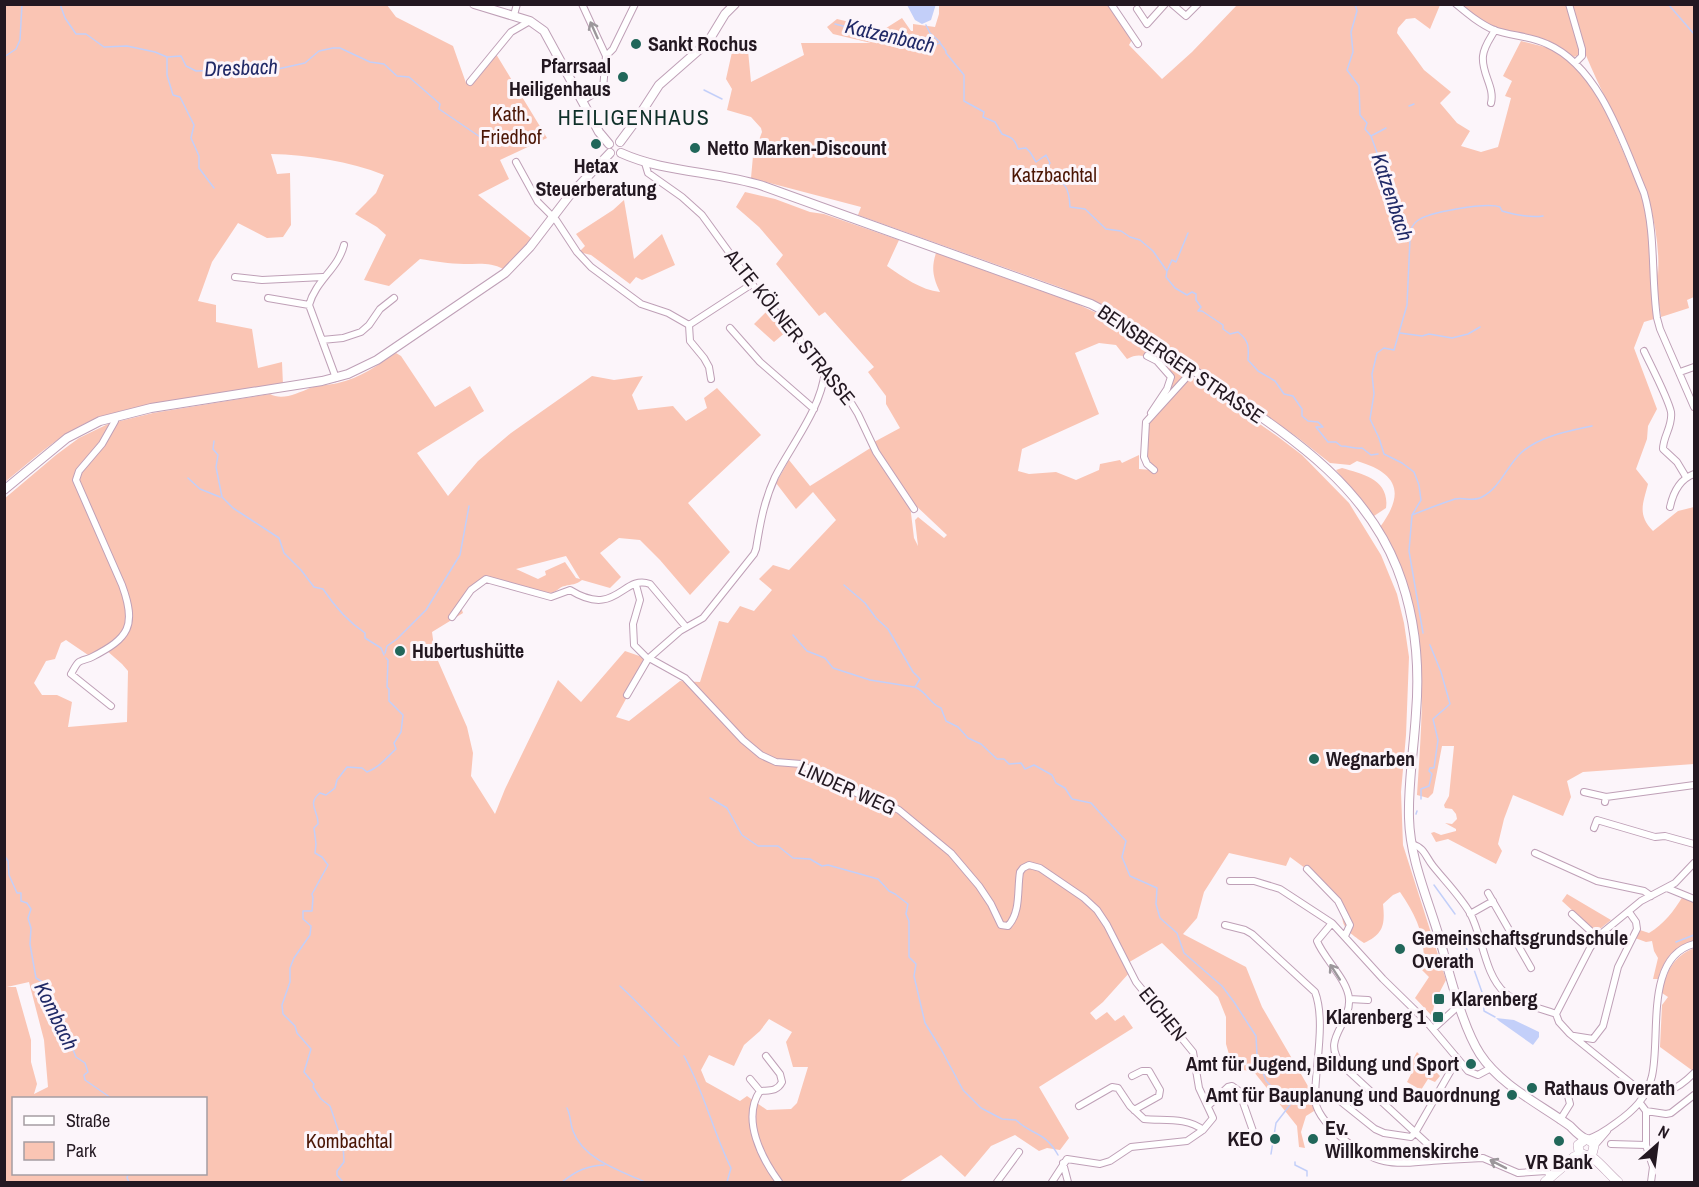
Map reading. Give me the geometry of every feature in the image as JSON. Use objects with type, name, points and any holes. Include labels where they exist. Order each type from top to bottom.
[{"type":"main road","points":[[474,4],[530,21],[544,31],[599,132],[610,149],[617,155],[621,153],[623,147],[620,142]]},
{"type":"main road","points":[[620,142],[659,85],[708,42],[725,14],[735,4]]},
{"type":"main road","points":[[4,490],[67,438],[115,417],[151,408],[336,378],[377,360],[505,273],[610,149],[613,141],[620,142]]},
{"type":"main road","name":"BENSBERGER STRASSE","points":[[621,153],[645,164],[747,181],[1073,296],[1124,322],[1284,433],[1322,464],[1358,501],[1384,541],[1404,587],[1417,653],[1418,697],[1409,795],[1412,844],[1418,871],[1461,1007],[1476,1046],[1491,1068],[1562,1121]]},
{"type":"main road","points":[[1562,1121],[1615,1180]]},
{"type":"main road","points":[[1552,1176],[1566,1158],[1586,1147]]},
{"type":"street","points":[[514,15],[517,4]]},
{"type":"street","points":[[582,4],[606,56],[603,88],[582,101]]},
{"type":"street","points":[[606,56],[613,49],[635,4]]},
{"type":"street","points":[[1111,4],[1138,44]]},
{"type":"street","points":[[1137,9],[1147,24],[1165,4]]},
{"type":"street","points":[[1172,4],[1186,16],[1198,4]]},
{"type":"street","points":[[1456,4],[1495,30],[1548,44],[1576,62],[1600,94],[1644,193],[1653,241],[1657,318],[1695,407]]},
{"type":"street","points":[[1569,4],[1583,52],[1576,62]]},
{"type":"street","points":[[470,82],[511,32],[530,21]]},
{"type":"street","points":[[1491,103],[1493,96],[1484,73],[1483,60],[1485,46],[1495,30]]},
{"type":"street","points":[[516,162],[534,196],[591,267],[641,304],[668,313],[689,325]]},
{"type":"street","name":"ALTE KÖLNER STRASSE","points":[[645,164],[648,173],[682,197],[702,215],[752,284],[854,406],[876,452],[914,510]]},
{"type":"street","points":[[336,378],[309,305],[323,277],[336,264],[344,244]]},
{"type":"street","points":[[235,276],[262,280],[323,277]]},
{"type":"street","points":[[689,325],[752,284]]},
{"type":"street","points":[[268,298],[309,305]]},
{"type":"street","points":[[322,340],[348,337],[361,332],[380,309],[394,298]]},
{"type":"street","points":[[689,325],[690,341],[704,358],[711,379]]},
{"type":"street","points":[[730,328],[760,362],[814,409]]},
{"type":"street","points":[[1644,351],[1671,412],[1670,425],[1663,440],[1663,449],[1677,462],[1686,477]]},
{"type":"street","points":[[1147,356],[1157,361],[1172,377],[1148,418],[1144,430],[1144,457],[1147,464],[1154,470]]},
{"type":"street","points":[[1680,372],[1695,367]]},
{"type":"street","points":[[1148,418],[1160,408],[1191,369]]},
{"type":"street","points":[[627,695],[648,659],[686,627],[706,615],[754,555],[765,500],[814,409],[825,371]]},
{"type":"street","points":[[111,706],[71,674],[78,662],[99,654],[122,639],[130,620],[125,595],[76,480],[79,471],[102,444],[115,417]]},
{"type":"street","points":[[1670,507],[1673,494],[1686,477],[1695,474]]},
{"type":"street","points":[[453,617],[471,590],[486,579],[551,597],[570,590],[583,598],[600,601],[610,599],[641,583],[650,584],[686,627]]},
{"type":"street","points":[[636,585],[640,600],[633,624],[634,645],[648,659]]},
{"type":"street","name":"LINDER WEG","points":[[648,659],[685,678],[743,740],[761,755],[776,762],[801,764],[828,781],[899,810],[951,853],[985,895],[1001,925],[1010,924],[1015,914],[1021,870],[1025,866],[1035,866],[1065,884],[1090,904],[1102,917],[1124,957]]},
{"type":"street","points":[[1584,792],[1605,800],[1695,785]]},
{"type":"street","points":[[1594,828],[1597,820],[1655,837],[1665,836],[1695,844]]},
{"type":"street","points":[[1412,844],[1423,849],[1429,861],[1459,897],[1470,915],[1498,985],[1510,997],[1556,1014]]},
{"type":"street","points":[[1535,853],[1597,881],[1644,891],[1651,896]]},
{"type":"street","points":[[1693,865],[1675,883],[1641,901],[1597,937],[1556,1014],[1559,1022],[1573,1036],[1637,1088],[1646,1092],[1665,1093],[1695,1074]]},
{"type":"street","points":[[1307,870],[1338,901],[1350,925],[1345,936]]},
{"type":"street","points":[[1230,881],[1248,880],[1270,885],[1289,894],[1332,923],[1433,1029],[1471,1074],[1482,1075],[1491,1068]]},
{"type":"street","points":[[1667,888],[1695,899]]},
{"type":"street","points":[[1488,893],[1530,968]]},
{"type":"street","points":[[1470,915],[1493,901]]},
{"type":"street","points":[[1573,1036],[1591,1040],[1597,1036],[1603,1026],[1618,968],[1637,929],[1636,922],[1629,912]]},
{"type":"street","points":[[1572,914],[1597,937]]},
{"type":"street","points":[[1332,923],[1317,941],[1345,987],[1349,999],[1334,1043],[1335,1058],[1445,1160]]},
{"type":"street","points":[[1225,925],[1252,934],[1315,992],[1318,1001],[1320,1043],[1315,1101],[1317,1110],[1326,1123],[1357,1148],[1376,1159],[1390,1162],[1482,1158],[1518,1173],[1546,1171],[1552,1176]]},
{"type":"street","points":[[1586,1147],[1640,1103],[1646,1092],[1653,1070],[1663,974],[1673,956],[1695,944]]},
{"type":"street","name":"EICHEN","points":[[1124,957],[1136,982],[1193,1052],[1199,1088],[1209,1106]]},
{"type":"street","points":[[1349,999],[1368,1000]]},
{"type":"street","points":[[1433,1029],[1455,1009],[1461,1007]]},
{"type":"street","points":[[1320,1043],[1334,1043]]},
{"type":"street","points":[[760,1091],[774,1090],[782,1082],[782,1077],[766,1056]]},
{"type":"street","points":[[1132,1076],[1142,1071],[1149,1071],[1160,1090],[1159,1096],[1154,1100],[1134,1110]]},
{"type":"street","points":[[1315,1101],[1330,1093],[1375,1129],[1384,1133],[1411,1137],[1450,1072]]},
{"type":"street","points":[[750,1079],[760,1091]]},
{"type":"street","points":[[1052,1182],[1062,1165],[1071,1159],[1094,1164],[1106,1162],[1131,1146],[1182,1143],[1193,1139],[1213,1118],[1209,1106],[1228,1087],[1232,1086],[1239,1090],[1253,1131]]},
{"type":"street","points":[[1078,1106],[1112,1088],[1121,1091],[1134,1110],[1144,1119],[1179,1121],[1199,1126],[1203,1130]]},
{"type":"street","points":[[760,1091],[754,1110],[754,1127],[761,1150],[779,1182]]},
{"type":"street","points":[[1562,1121],[1570,1104],[1567,1092]]},
{"type":"street","points":[[1646,1111],[1671,1113],[1695,1095]]},
{"type":"street","points":[[1640,1103],[1646,1111],[1646,1145],[1653,1167],[1651,1182]]},
{"type":"street","points":[[1611,1144],[1646,1145]]},
{"type":"street","points":[[997,1182],[1019,1152]]},
{"type":"street","points":[[1062,1165],[1068,1182]]},
{"type":"green space","name":"Kath. Friedhof","points":[[4,5],[387,5],[396,17],[453,46],[466,83],[472,81],[496,54],[547,138],[500,160],[509,179],[478,195],[532,239],[503,269],[489,264],[453,264],[420,259],[389,286],[364,280],[386,235],[355,214],[376,193],[384,175],[329,160],[271,154],[277,174],[290,173],[291,225],[283,237],[267,238],[238,223],[212,262],[198,301],[216,305],[216,322],[252,329],[258,368],[282,362],[283,385],[125,410],[99,418],[63,436],[5,482]]},
{"type":"green space","name":"Katzbachtal","points":[[939,5],[1111,5],[1134,36],[1129,45],[1162,79],[1192,52],[1237,5],[1440,5],[1430,29],[1415,18],[1406,19],[1398,28],[1397,33],[1424,70],[1451,92],[1440,103],[1457,123],[1470,131],[1461,146],[1481,152],[1498,147],[1511,98],[1505,96],[1512,81],[1503,76],[1521,41],[1549,48],[1563,55],[1578,71],[1582,71],[1603,105],[1641,193],[1648,218],[1654,319],[1644,322],[1634,348],[1657,409],[1648,426],[1647,439],[1636,469],[1648,484],[1643,503],[1643,514],[1653,531],[1678,511],[1694,507],[1694,764],[1583,772],[1567,781],[1571,797],[1563,816],[1513,795],[1504,819],[1498,844],[1502,851],[1496,864],[1448,839],[1436,842],[1431,833],[1441,835],[1456,831],[1445,823],[1452,824],[1457,819],[1456,814],[1444,805],[1449,796],[1454,746],[1442,746],[1433,793],[1428,798],[1417,795],[1422,691],[1421,657],[1417,624],[1409,592],[1397,560],[1380,527],[1393,504],[1395,494],[1389,478],[1381,471],[1357,461],[1350,465],[1330,463],[1185,358],[1106,307],[1062,288],[858,215],[861,207],[751,178],[753,156],[762,132],[751,117],[727,110],[732,89],[726,79],[734,43],[747,40],[751,82],[804,55],[801,43],[871,43],[833,34],[827,27],[837,19],[883,30],[902,18],[913,31],[913,24],[935,27]]},
{"type":"green space","points":[[1456,5],[1567,5],[1579,46],[1579,55],[1574,57],[1550,43],[1477,20]]},
{"type":"green space","points":[[1570,5],[1694,5],[1694,297],[1687,300],[1689,308],[1661,317],[1658,298],[1658,317],[1655,243],[1658,276],[1658,246],[1653,217],[1635,161],[1583,47]]},
{"type":"green space","name":"Kombachtal","points":[[745,192],[775,199],[810,212],[824,214],[899,240],[887,266],[926,289],[940,292],[933,273],[936,253],[1075,303],[1101,315],[1277,436],[1302,455],[1349,503],[1381,555],[1397,594],[1404,623],[1409,657],[1401,792],[1403,845],[1446,980],[1435,1001],[1432,1016],[1415,998],[1429,977],[1422,970],[1423,949],[1420,929],[1400,892],[1383,904],[1382,928],[1376,936],[1364,943],[1351,934],[1345,926],[1343,911],[1313,874],[1290,857],[1286,866],[1229,853],[1204,892],[1197,918],[1183,934],[1246,967],[1262,1007],[1312,1093],[1314,1111],[1306,1116],[1301,1132],[1305,1148],[1299,1147],[1297,1126],[1254,1072],[1233,1068],[1226,1044],[1226,1017],[1218,997],[1162,943],[1126,964],[1130,972],[1090,1013],[1096,1020],[1107,1012],[1115,1021],[1124,1015],[1133,1028],[1039,1087],[1069,1138],[1060,1150],[1047,1148],[1039,1151],[1015,1135],[991,1146],[965,1177],[941,1155],[899,1182],[5,1182],[4,499],[79,438],[108,424],[153,413],[270,394],[280,397],[290,396],[313,387],[354,378],[396,353],[401,356],[435,407],[470,386],[484,411],[417,453],[448,496],[478,461],[511,433],[592,376],[614,380],[643,376],[632,395],[638,410],[673,406],[686,421],[707,408],[704,398],[717,388],[761,435],[688,503],[730,552],[690,595],[640,540],[619,538],[600,553],[621,577],[610,588],[582,580],[549,593],[492,578],[485,579],[461,607],[463,613],[432,632],[435,654],[467,727],[473,753],[471,776],[495,814],[558,680],[581,702],[625,651],[648,659],[616,717],[629,721],[680,681],[700,682],[719,621],[728,623],[740,606],[754,611],[772,590],[759,579],[773,565],[789,570],[836,520],[813,492],[796,509],[776,483],[789,460],[810,486],[872,447],[910,505],[914,538],[918,546],[915,520],[918,517],[944,538],[947,535],[912,502],[874,442],[900,428],[886,404],[886,396],[868,372],[874,367],[825,312],[819,316],[776,264],[783,255],[759,227],[736,207]],"holes":[[[1099,343],[1116,345],[1127,359],[1140,355],[1151,359],[1171,377],[1144,430],[1147,464],[1152,470],[1139,469],[1139,455],[1122,463],[1120,460],[1100,464],[1099,470],[1076,480],[1056,472],[1029,474],[1018,471],[1022,449],[1099,414],[1075,353]],[[566,556],[580,579],[576,578],[565,562],[545,571],[546,575],[538,579],[516,569]],[[66,640],[91,657],[106,650],[128,671],[127,722],[68,727],[72,702],[57,695],[42,695],[34,683],[46,661],[55,659],[61,643]],[[29,982],[44,1040],[48,1087],[34,1094],[37,1084],[31,1062],[31,1040],[16,987],[7,987]],[[769,1019],[792,1032],[786,1042],[793,1067],[808,1067],[797,1103],[791,1109],[767,1110],[747,1096],[740,1101],[706,1082],[701,1070],[709,1055],[734,1066],[744,1045],[760,1031]]]},
{"type":"green space","points":[[624,200],[634,259],[662,234],[675,265],[642,280],[636,277],[630,284],[591,255],[579,252],[585,246],[576,234],[613,210]]},
{"type":"green space","points":[[769,309],[787,331],[774,342],[754,324]]},
{"type":"green space","points":[[1342,468],[1366,476],[1379,485],[1384,491],[1386,508],[1374,516],[1336,470]]},
{"type":"green space","points":[[1567,894],[1611,920],[1596,932],[1562,901]]},
{"type":"green space","points":[[1683,896],[1694,901],[1694,941],[1675,950],[1666,960],[1658,979],[1653,979],[1658,958],[1652,941],[1646,942],[1635,938],[1640,930],[1649,933],[1659,926]]},
{"type":"green space","points":[[1694,948],[1693,1071],[1660,1047],[1662,1005],[1668,997],[1662,993],[1666,978],[1676,960]]},
{"type":"green space","points":[[1417,1052],[1440,1076],[1435,1082],[1428,1079],[1421,1090],[1407,1082],[1413,1070],[1409,1067]]},
{"type":"water","points":[[936,4],[931,20],[922,24],[915,20],[907,5]]},
{"type":"water","points":[[1496,1018],[1514,1020],[1539,1032],[1539,1037],[1533,1045]]},
{"type":"waterway","points":[[4,57],[16,49],[20,40],[22,4]]},
{"type":"waterway","name":"Dresbach","points":[[60,4],[65,18],[76,34],[86,34],[104,47],[127,46],[167,57],[181,56],[186,66],[196,71],[227,70],[245,66],[273,70],[305,63],[319,51],[340,48],[370,62],[384,64],[397,76],[409,77],[440,104],[439,109],[486,141]]},
{"type":"waterway","name":"Katzenbach","points":[[1355,4],[1357,11],[1351,32],[1353,52],[1347,70],[1359,86],[1360,115],[1367,123],[1365,129],[1371,136],[1381,164],[1396,194],[1395,213],[1410,239],[1407,305],[1394,350],[1384,348],[1377,353],[1372,374],[1374,394],[1370,419],[1384,454]]},
{"type":"waterway","points":[[1668,4],[1694,34]]},
{"type":"waterway","name":"Katzenbach","points":[[835,24],[878,35],[926,38],[937,44],[940,43],[964,75],[964,101],[984,112],[983,117],[995,122],[1002,134],[1012,139],[1018,149],[1026,148],[1036,162],[1046,155],[1050,163],[1045,171],[1057,178],[1067,189],[1070,207],[1085,209],[1106,229],[1121,231],[1140,240],[1153,251],[1167,271],[1166,277],[1175,288],[1187,295],[1192,292],[1196,294],[1196,300],[1201,307],[1198,311],[1202,311],[1223,325],[1223,329],[1230,334],[1238,332],[1242,335],[1248,344],[1248,360],[1258,371],[1275,381],[1284,394],[1293,396],[1302,409],[1302,416],[1308,421],[1318,422],[1323,427],[1316,427],[1328,442],[1362,448],[1371,455],[1378,454]]},
{"type":"waterway","points":[[926,25],[930,33],[940,42]]},
{"type":"waterway","points":[[167,57],[167,75],[173,95],[180,97],[194,125],[191,138],[199,156],[199,168],[214,188]]},
{"type":"waterway","points":[[704,90],[722,99]]},
{"type":"waterway","points":[[1409,106],[1414,104]]},
{"type":"waterway","name":"Katzenbach","points":[[1371,136],[1386,128]]},
{"type":"waterway","points":[[1409,237],[1412,226],[1417,221],[1433,214],[1458,209],[1493,206],[1517,215],[1543,216]]},
{"type":"waterway","points":[[1167,271],[1172,260],[1176,262],[1188,233]]},
{"type":"waterway","points":[[1400,333],[1452,338],[1468,334],[1480,327]]},
{"type":"waterway","points":[[1412,515],[1455,499],[1482,497],[1494,488],[1517,457],[1529,446],[1555,435],[1592,426]]},
{"type":"waterway","points":[[214,441],[213,449],[218,455],[216,467],[222,497],[233,508],[279,538],[284,553],[314,587],[323,589],[342,613],[365,633],[365,638],[381,648],[384,655]]},
{"type":"waterway","name":"Katzenbach","points":[[1384,454],[1414,472],[1419,485],[1421,500],[1412,515],[1409,551],[1423,633]]},
{"type":"waterway","points":[[188,478],[200,489],[220,497]]},
{"type":"waterway","points":[[385,653],[387,646],[426,610],[460,555],[469,506]]},
{"type":"waterway","points":[[844,585],[865,603],[888,629],[913,672],[920,679],[915,687],[941,708],[946,721],[958,727],[968,738],[981,744],[997,759],[1004,759],[1009,764],[1021,763],[1025,769],[1034,765],[1052,775],[1056,783],[1065,788],[1072,799],[1091,803],[1126,841],[1122,857],[1130,876],[1157,888],[1156,904],[1160,918],[1177,933],[1184,953],[1222,986],[1234,1002],[1256,1036],[1257,1055],[1266,1081],[1290,1105],[1276,1123],[1271,1154]]},
{"type":"waterway","points":[[793,635],[807,651],[825,658],[833,668],[870,680],[914,687]]},
{"type":"waterway","name":"Katzenbach","points":[[1421,799],[1421,789],[1429,786],[1432,774],[1429,771],[1430,768],[1434,768],[1438,740],[1433,719],[1450,704],[1430,645]]},
{"type":"waterway","points":[[343,1182],[337,1175],[337,1171],[344,1162],[343,1144],[330,1106],[321,1099],[313,1087],[314,1084],[304,1072],[311,1049],[297,1033],[295,1026],[283,1014],[282,1005],[290,982],[290,968],[310,935],[311,926],[303,919],[303,911],[312,911],[312,894],[328,865],[322,857],[315,853],[314,828],[318,824],[318,819],[314,801],[320,793],[326,795],[335,788],[337,780],[347,767],[362,768],[367,772],[379,765],[396,749],[394,743],[401,732],[403,715],[389,701],[388,660],[386,658]]},
{"type":"waterway","points":[[710,798],[727,808],[742,835],[758,846],[778,846],[793,858],[810,859],[822,866],[828,865],[878,879],[889,891],[908,904],[906,914],[909,921],[909,957],[916,964],[914,976],[925,1023],[963,1090],[981,1108],[1002,1119],[1016,1120],[1043,1137],[1058,1155]]},
{"type":"waterway","name":"Kombach","points":[[4,855],[8,861],[9,875],[17,893],[21,893],[21,901],[27,903],[31,909],[28,918],[36,978],[44,983],[52,1013],[64,1027],[76,1057],[85,1063],[88,1072],[84,1075],[85,1080],[110,1097]]},
{"type":"waterway","name":"Katzenbach","points":[[1434,885],[1455,914]]},
{"type":"waterway","name":"Katzenbach","points":[[1461,933],[1483,995],[1484,1011],[1495,1017]]},
{"type":"waterway","points":[[1676,942],[1694,935]]},
{"type":"waterway","points":[[620,986],[679,1046]]},
{"type":"waterway","points":[[684,1056],[731,1168],[727,1182]]},
{"type":"waterway","points":[[567,1108],[573,1131],[585,1149],[603,1163],[645,1182]]},
{"type":"waterway","points":[[1295,1162],[1295,1165],[1307,1171],[1307,1176]]},
{"type":"waterway","points":[[562,1182],[582,1170],[604,1165]]},
{"type":"waterway","name":"Kombach","points":[[128,1175],[129,1182]]},
{"type":"place","name":"Sankt Rochus","points":[[636,44]]},
{"type":"place","name":"Pfarrsaal Heiligenhaus","points":[[623,77]]},
{"type":"place","name":"Hetax Steuerberatung","points":[[596,144]]},
{"type":"place","name":"Netto Marken-Discount","points":[[695,148]]},
{"type":"place","name":"Hubertushütte","points":[[400,651]]},
{"type":"place","name":"Wegnarben","points":[[1314,759]]},
{"type":"place","name":"Gemeinschaftsgrundschule Overath","points":[[1400,949]]},
{"type":"place","name":"Klarenberg","points":[[1439,999]]},
{"type":"place","name":"Klarenberg 1","points":[[1438,1017]]},
{"type":"place","name":"Amt für Jugend, Bildung und Sport","points":[[1471,1064]]},
{"type":"place","name":"Rathaus Overath","points":[[1532,1088]]},
{"type":"place","name":"Amt für Bauplanung und Bauordnung","points":[[1512,1095]]},
{"type":"place","name":"KEO","points":[[1275,1139]]},
{"type":"place","name":"Ev. Willkommenskirche","points":[[1313,1139]]},
{"type":"place","name":"VR Bank","points":[[1559,1141]]},
{"type":"district","name":"HEILIGENHAUS","points":[[634,117]]}]
